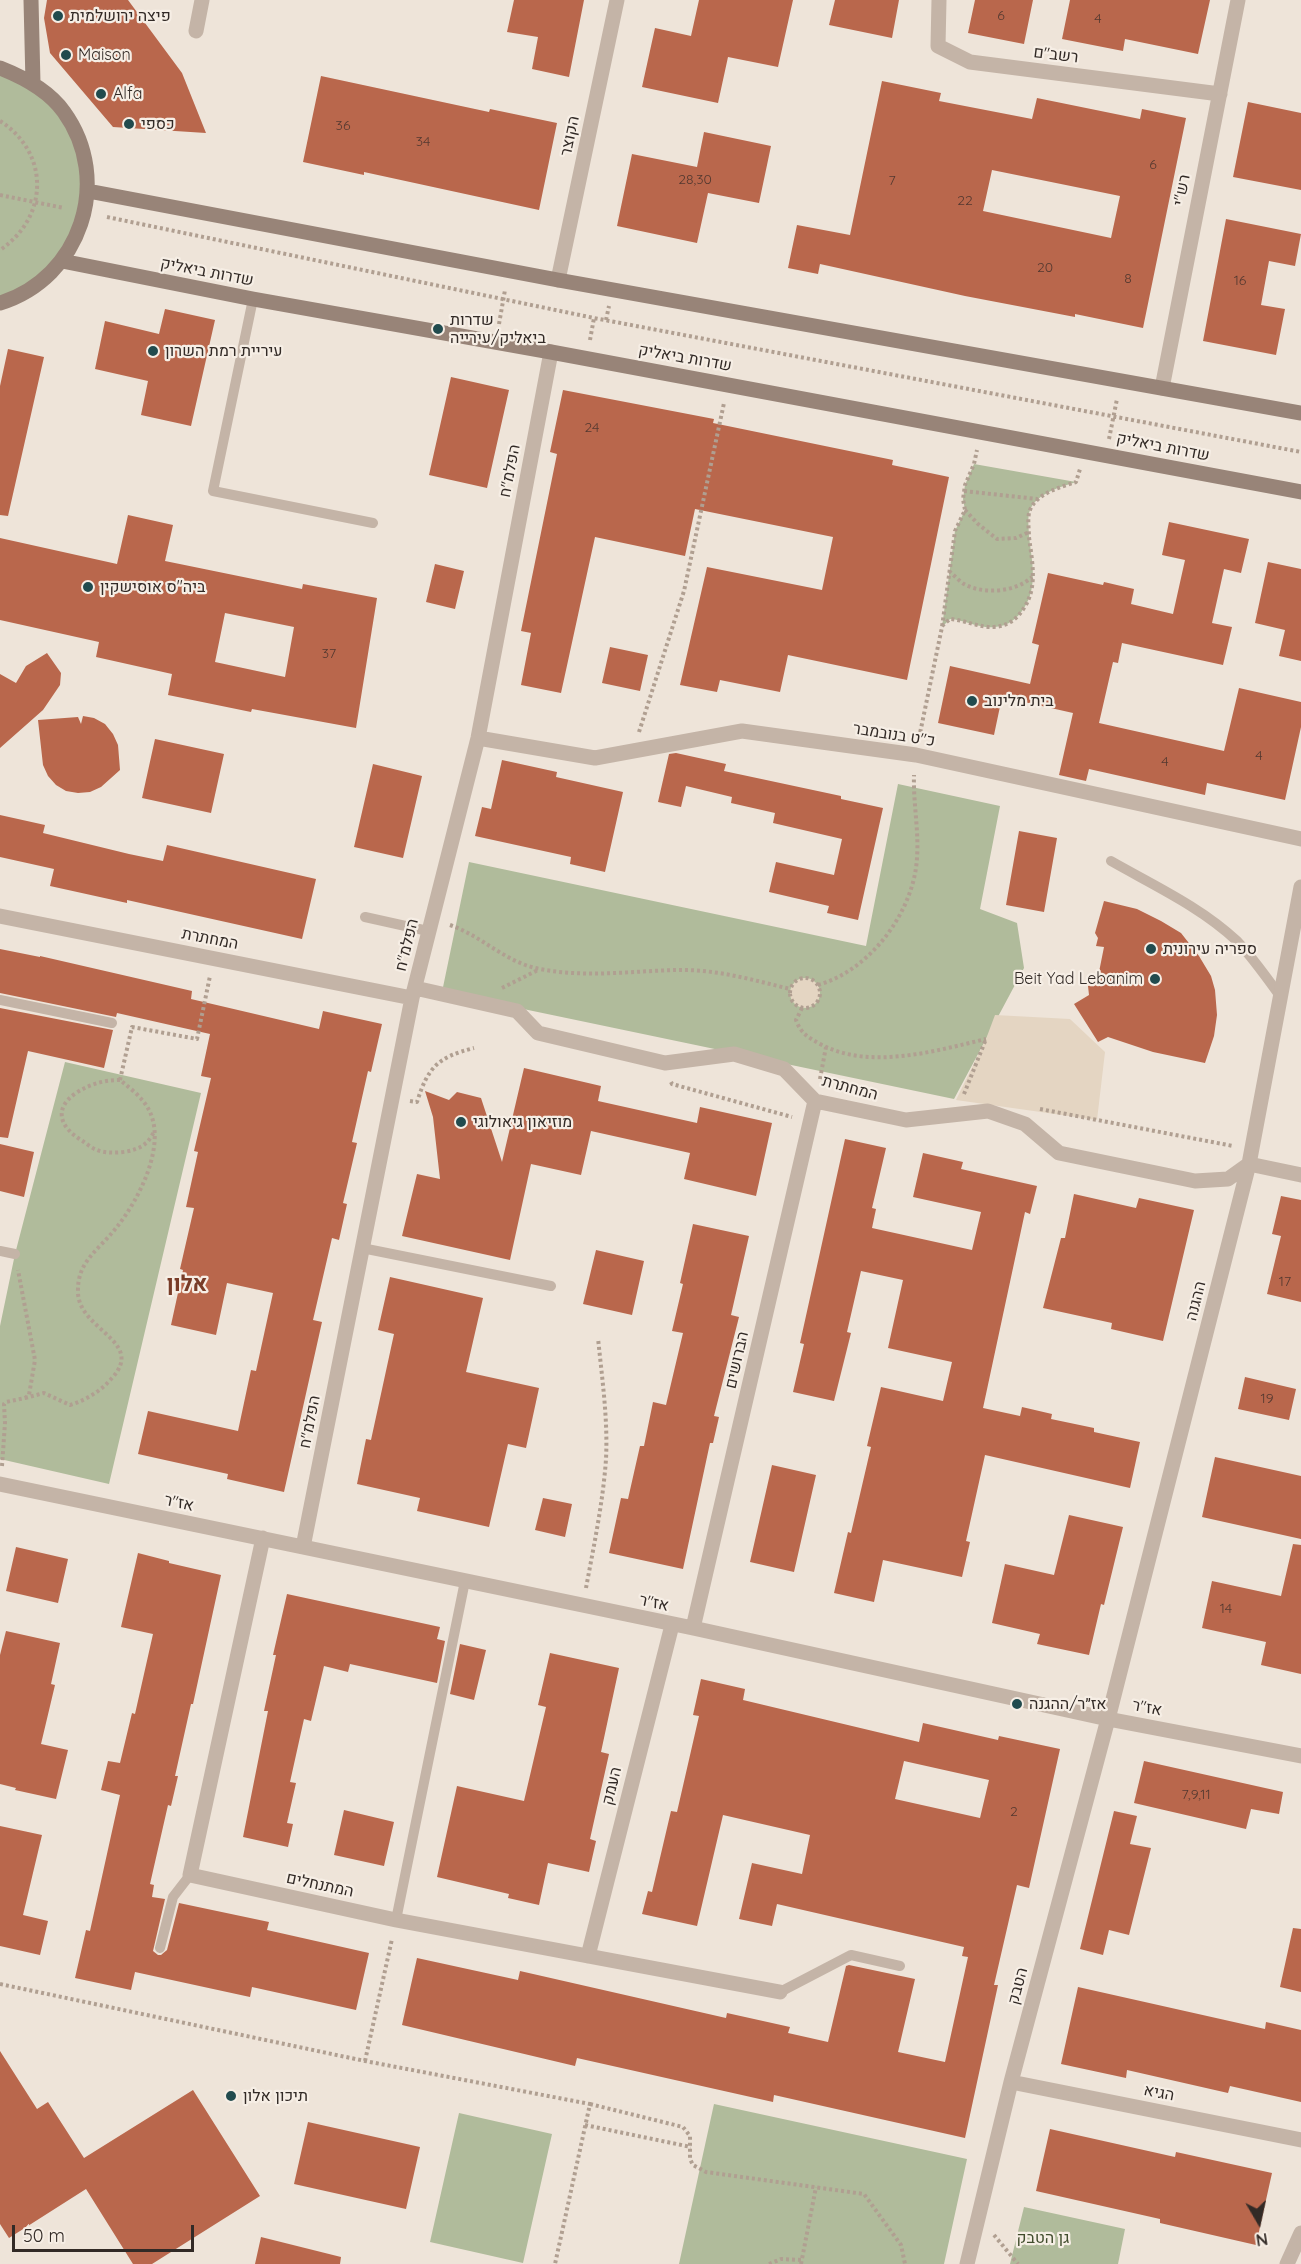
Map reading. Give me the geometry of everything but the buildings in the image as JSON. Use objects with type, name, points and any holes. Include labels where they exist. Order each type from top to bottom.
[{"type":"street","points":[[31,0],[33,83]]},
{"type":"street","points":[[196,31],[202,0]]},
{"type":"street","name":"הקוצר","points":[[558,280],[617,0]]},
{"type":"street","name":"רשב\"ם","points":[[939,0],[938,46],[970,62],[1220,94]]},
{"type":"street","name":"רש\"י","points":[[1162,388],[1238,0]]},
{"type":"street","points":[[0,68],[33,83],[63,111],[82,149],[88,191],[85,212],[75,240],[62,261],[40,282],[14,298],[0,303]]},
{"type":"street","points":[[88,191],[558,280],[1301,413]]},
{"type":"street","name":"שדרות ביאליק","points":[[62,261],[253,299],[728,384],[1301,492]]},
{"type":"street","name":"הפלמ\"ח","points":[[303,1548],[413,993],[478,738],[551,352]]},
{"type":"street","name":"כ\"ט בנובמבר","points":[[478,738],[595,758],[742,731],[916,755],[1301,839]]},
{"type":"street","name":"ההגנה","points":[[1108,1719],[1250,1157],[1301,887]]},
{"type":"street","name":"המחתרת","points":[[0,916],[213,958],[517,1011],[538,1033],[665,1063],[734,1054],[784,1068],[815,1101],[906,1120],[988,1111],[1025,1124],[1059,1153],[1195,1181],[1228,1179],[1250,1157]]},
{"type":"street","name":"הברושים","points":[[693,1628],[815,1101]]},
{"type":"street","points":[[1250,1157],[1301,1175]]},
{"type":"street","name":"אז\"ר","points":[[1,1484],[693,1628],[1108,1719],[1301,1756]]},
{"type":"street","points":[[190,1875],[263,1538]]},
{"type":"street","name":"העמק","points":[[588,1956],[672,1625]]},
{"type":"street","name":"הטבק","points":[[967,2264],[1011,2082],[1108,1719]]},
{"type":"street","name":"המתנחלים","points":[[190,1875],[396,1920],[780,1992]]},
{"type":"street","name":"הגיא","points":[[1011,2082],[1301,2140]]},
{"type":"street","points":[[1287,2264],[1301,2233]]},
{"type":"lane","points":[[253,299],[213,491],[372,523]]},
{"type":"lane","points":[[1110,861],[1194,908],[1236,940],[1255,961],[1280,996]]},
{"type":"lane","points":[[365,917],[430,925]]},
{"type":"lane","points":[[0,1000],[112,1023]]},
{"type":"lane","points":[[362,1248],[551,1286]]},
{"type":"lane","points":[[0,1251],[15,1254]]},
{"type":"lane","points":[[396,1920],[465,1581]]},
{"type":"lane","points":[[160,1948],[173,1897],[190,1875]]},
{"type":"lane","points":[[780,1992],[851,1955],[900,1966]]},
{"type":"path","points":[[0,121],[22,139],[36,169],[38,186],[36,202],[30,218],[22,231],[0,250]]},
{"type":"path","points":[[0,195],[503,300],[1301,452]]},
{"type":"path","points":[[496,342],[508,270]]},
{"type":"path","points":[[1106,455],[1121,381]]},
{"type":"path","points":[[634,751],[684,591],[728,384]]},
{"type":"path","points":[[981,432],[974,464],[964,491],[965,510],[997,539],[1016,538],[1029,532]]},
{"type":"path","points":[[942,627],[950,619],[992,628],[1006,626],[1018,617],[1033,589],[1029,532],[1030,510],[1038,499],[1076,482],[1086,452]]},
{"type":"path","points":[[964,491],[1038,499]]},
{"type":"path","points":[[818,985],[829,982],[861,962],[878,947],[896,920],[909,894],[917,860],[914,779],[916,755],[942,627],[955,531],[965,510]]},
{"type":"path","points":[[949,571],[964,584],[982,590],[1005,590],[1024,585],[1033,577]]},
{"type":"path","points":[[430,925],[456,927],[514,961],[539,969],[602,974],[690,970],[725,973],[790,989]]},
{"type":"path","points":[[120,1080],[132,1027],[197,1039],[213,958]]},
{"type":"path","points":[[806,978],[818,985],[820,990],[818,1002],[814,1006],[802,1008],[793,1003],[790,989],[793,983],[806,978]]},
{"type":"path","points":[[802,1008],[796,1020],[804,1036],[836,1052],[884,1056],[940,1049],[986,1039],[963,1095],[974,1097]]},
{"type":"path","points":[[815,1101],[826,1047]]},
{"type":"path","points":[[392,1099],[417,1102],[424,1080],[436,1064],[456,1052],[474,1048]]},
{"type":"path","points":[[665,1063],[672,1084],[810,1122]]},
{"type":"path","points":[[1,1484],[1,1455],[5,1423],[3,1404],[44,1393],[70,1405],[97,1392],[118,1372],[121,1348],[117,1342],[96,1327],[81,1307],[77,1292],[82,1267],[87,1258],[118,1226],[151,1167],[155,1148],[150,1111],[143,1101],[120,1080]]},
{"type":"path","points":[[120,1080],[94,1084],[69,1098],[62,1110],[63,1123],[70,1133],[96,1150],[110,1152],[130,1150],[146,1144],[154,1132]]},
{"type":"path","points":[[1030,1108],[1250,1157]]},
{"type":"path","points":[[15,1254],[35,1360],[31,1391],[26,1398]]},
{"type":"path","points":[[582,1606],[598,1524],[606,1457],[598,1338]]},
{"type":"path","points":[[365,2061],[396,1920]]},
{"type":"path","points":[[0,1984],[365,2061],[590,2104],[683,2127],[690,2136],[690,2159],[693,2165],[706,2172],[864,2194],[902,2245],[905,2264]]},
{"type":"path","points":[[555,2264],[590,2104]]},
{"type":"path","points":[[585,2125],[691,2147]]},
{"type":"path","points":[[769,2264],[781,2259],[802,2262],[816,2187]]},
{"type":"path","points":[[979,2216],[1018,2264]]},
{"type":"green space","points":[[0,68],[63,111],[88,191],[62,261],[0,303]]},
{"type":"green space","points":[[974,464],[1076,482],[1044,495],[1033,504],[1030,510],[1028,523],[1033,583],[1028,600],[1018,615],[1012,621],[1000,626],[984,627],[950,619],[942,627],[955,531],[965,510],[963,499],[965,485]]},
{"type":"green space","points":[[898,784],[1000,806],[980,909],[1017,923],[1024,968],[954,1099],[442,992],[469,862],[866,946]]},
{"type":"green space","points":[[65,1062],[201,1093],[109,1484],[0,1459],[0,1326],[15,1254]]},
{"type":"green space","points":[[714,2104],[967,2159],[944,2264],[679,2264]]},
{"type":"green space","points":[[459,2113],[552,2134],[523,2263],[430,2242]]},
{"type":"green space","name":"גן הטבק","points":[[1024,2207],[1125,2229],[1118,2264],[1010,2264]]},
{"type":"shaded area","points":[[805,978],[816,982],[820,993],[816,1004],[805,1008],[794,1004],[790,993],[794,982]]},
{"type":"shaded area","points":[[995,1015],[1070,1019],[1105,1052],[1097,1120],[956,1100],[986,1039]]},
{"type":"place","name":"פיצה ירושלמית","points":[[58,16]]},
{"type":"place","name":"Maison","points":[[66,55]]},
{"type":"place","name":"Alfa","points":[[101,94]]},
{"type":"place","name":"כספי","points":[[129,124]]},
{"type":"place","name":"שדרות ביאליק/עירייה","points":[[438,329]]},
{"type":"place","name":"עיריית רמת השרון","points":[[153,351]]},
{"type":"place","name":"ביה\"ס אוסישקין","points":[[88,587]]},
{"type":"place","name":"בית מלינוב","points":[[972,701]]},
{"type":"place","name":"ספריה עירונית","points":[[1151,949]]},
{"type":"place","name":"Beit Yad Lebanim","points":[[1155,979]]},
{"type":"place","name":"מוזיאון גיאולוגי","points":[[461,1122]]},
{"type":"place","name":"אז״ר/ההגנה","points":[[1017,1704]]},
{"type":"place","name":"תיכון אלון","points":[[231,2096]]},
{"type":"district","name":"אלון","points":[[187,1284]]}]
